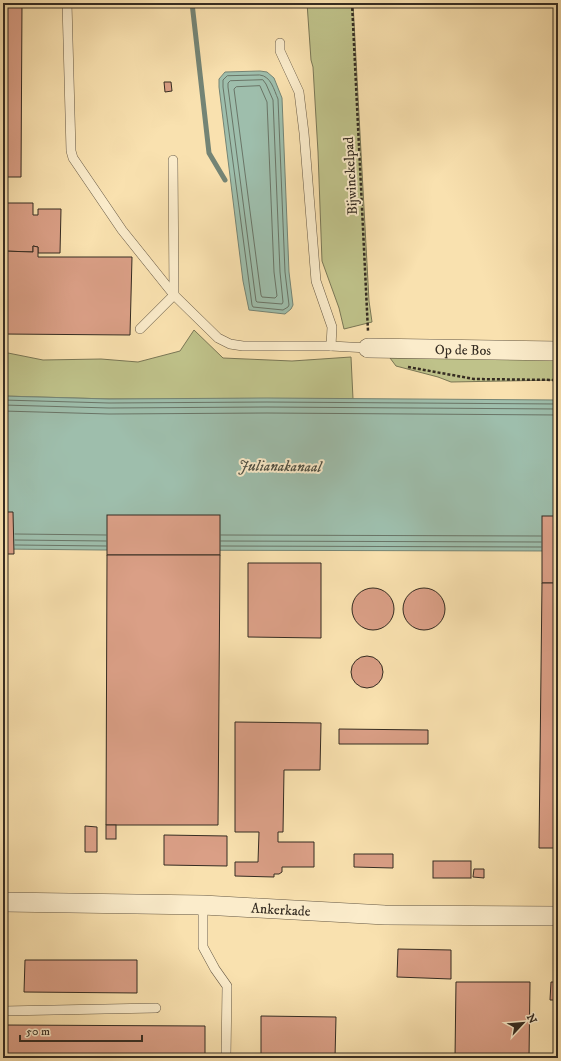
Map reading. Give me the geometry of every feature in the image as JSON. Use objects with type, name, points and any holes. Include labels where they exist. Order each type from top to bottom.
[{"type":"street","name":"Op de Bos","points":[[368,348],[558,351]]},
{"type":"street","name":"Ankerkade","points":[[3,902],[204,906],[385,915],[558,916]]},
{"type":"lane","points":[[67,3],[70,150],[73,158],[122,230],[174,295],[218,338],[230,344],[243,346],[331,346],[368,348]]},
{"type":"lane","points":[[280,43],[280,51],[299,92],[304,133],[316,281],[332,327],[331,346]]},
{"type":"lane","points":[[140,329],[174,295],[173,160]]},
{"type":"lane","points":[[204,906],[203,947],[214,969],[227,986],[226,1058]]},
{"type":"lane","points":[[3,1011],[156,1008]]},
{"type":"path","name":"Bijwinckelpad","points":[[352,3],[368,348]]},
{"type":"path","points":[[406,366],[474,379],[558,380]]},
{"type":"green space","points":[[307,3],[353,3],[369,301],[372,322],[344,329],[339,308],[322,261],[318,152],[313,67],[311,60]]},
{"type":"green space","points":[[194,330],[223,358],[292,361],[351,357],[353,399],[109,399],[3,396],[3,352],[43,360],[101,359],[138,362],[180,351]]},
{"type":"green space","points":[[390,358],[558,358],[558,380],[451,382],[396,366]]},
{"type":"water","points":[[225,72],[267,72],[274,78],[282,98],[289,272],[293,305],[285,314],[249,310],[243,281],[219,87],[219,79]]},
{"type":"water","name":"Julianakanaal","points":[[3,396],[109,399],[267,398],[558,400],[558,551],[3,549]]},
{"type":"building","points":[[3,3],[22,3],[21,177],[3,177]]},
{"type":"building","points":[[164,82],[171,82],[172,91],[165,92]]},
{"type":"building","points":[[3,203],[33,203],[33,215],[38,215],[38,209],[61,209],[60,253],[38,253],[38,247],[33,246],[33,252],[3,251]]},
{"type":"building","points":[[33,246],[38,247],[38,257],[132,257],[130,335],[3,334],[3,251],[33,252]]},
{"type":"building","points":[[3,512],[13,512],[14,554],[3,554]]},
{"type":"building","points":[[107,515],[220,515],[220,555],[107,555]]},
{"type":"building","points":[[542,516],[558,516],[558,583],[542,583]]},
{"type":"building","points":[[107,555],[220,555],[218,825],[106,825]]},
{"type":"building","points":[[248,563],[321,563],[321,638],[248,637]]},
{"type":"building","points":[[542,583],[558,583],[558,848],[539,848]]},
{"type":"building","points":[[369,588],[377,588],[385,591],[391,597],[394,609],[391,621],[385,627],[377,630],[369,630],[361,627],[355,621],[352,613],[352,605],[355,597],[361,591]]},
{"type":"building","points":[[420,588],[428,588],[436,591],[442,597],[445,609],[442,621],[436,627],[428,630],[420,630],[412,627],[406,621],[403,613],[403,605],[406,597],[412,591]]},
{"type":"building","points":[[364,656],[370,656],[380,663],[383,672],[382,678],[376,685],[370,688],[364,688],[354,681],[351,675],[351,669],[358,659]]},
{"type":"building","points":[[235,722],[321,723],[320,770],[284,770],[283,832],[278,832],[278,842],[314,842],[314,867],[282,867],[282,872],[279,874],[274,874],[274,877],[235,876],[235,862],[258,862],[259,832],[235,832]]},
{"type":"building","points":[[339,729],[428,730],[428,744],[339,744]]},
{"type":"building","points":[[106,825],[116,825],[116,839],[106,839]]},
{"type":"building","points":[[85,826],[97,827],[97,852],[85,852]]},
{"type":"building","points":[[164,835],[227,836],[227,866],[164,865]]},
{"type":"building","points":[[354,854],[393,854],[393,868],[354,867]]},
{"type":"building","points":[[433,861],[471,861],[471,878],[433,878]]},
{"type":"building","points":[[474,869],[484,869],[484,878],[473,877]]},
{"type":"building","points":[[398,949],[451,950],[451,979],[397,977]]},
{"type":"building","points":[[25,960],[137,960],[137,993],[24,992]]},
{"type":"building","points":[[456,982],[530,982],[529,1058],[455,1058]]},
{"type":"building","points":[[551,982],[558,982],[558,1000],[550,1000]]},
{"type":"building","points":[[261,1016],[336,1017],[335,1058],[261,1058]]},
{"type":"building","points":[[3,1025],[205,1026],[205,1058],[3,1058]]},
{"type":"waterway","points":[[192,3],[209,153],[225,180]]}]
